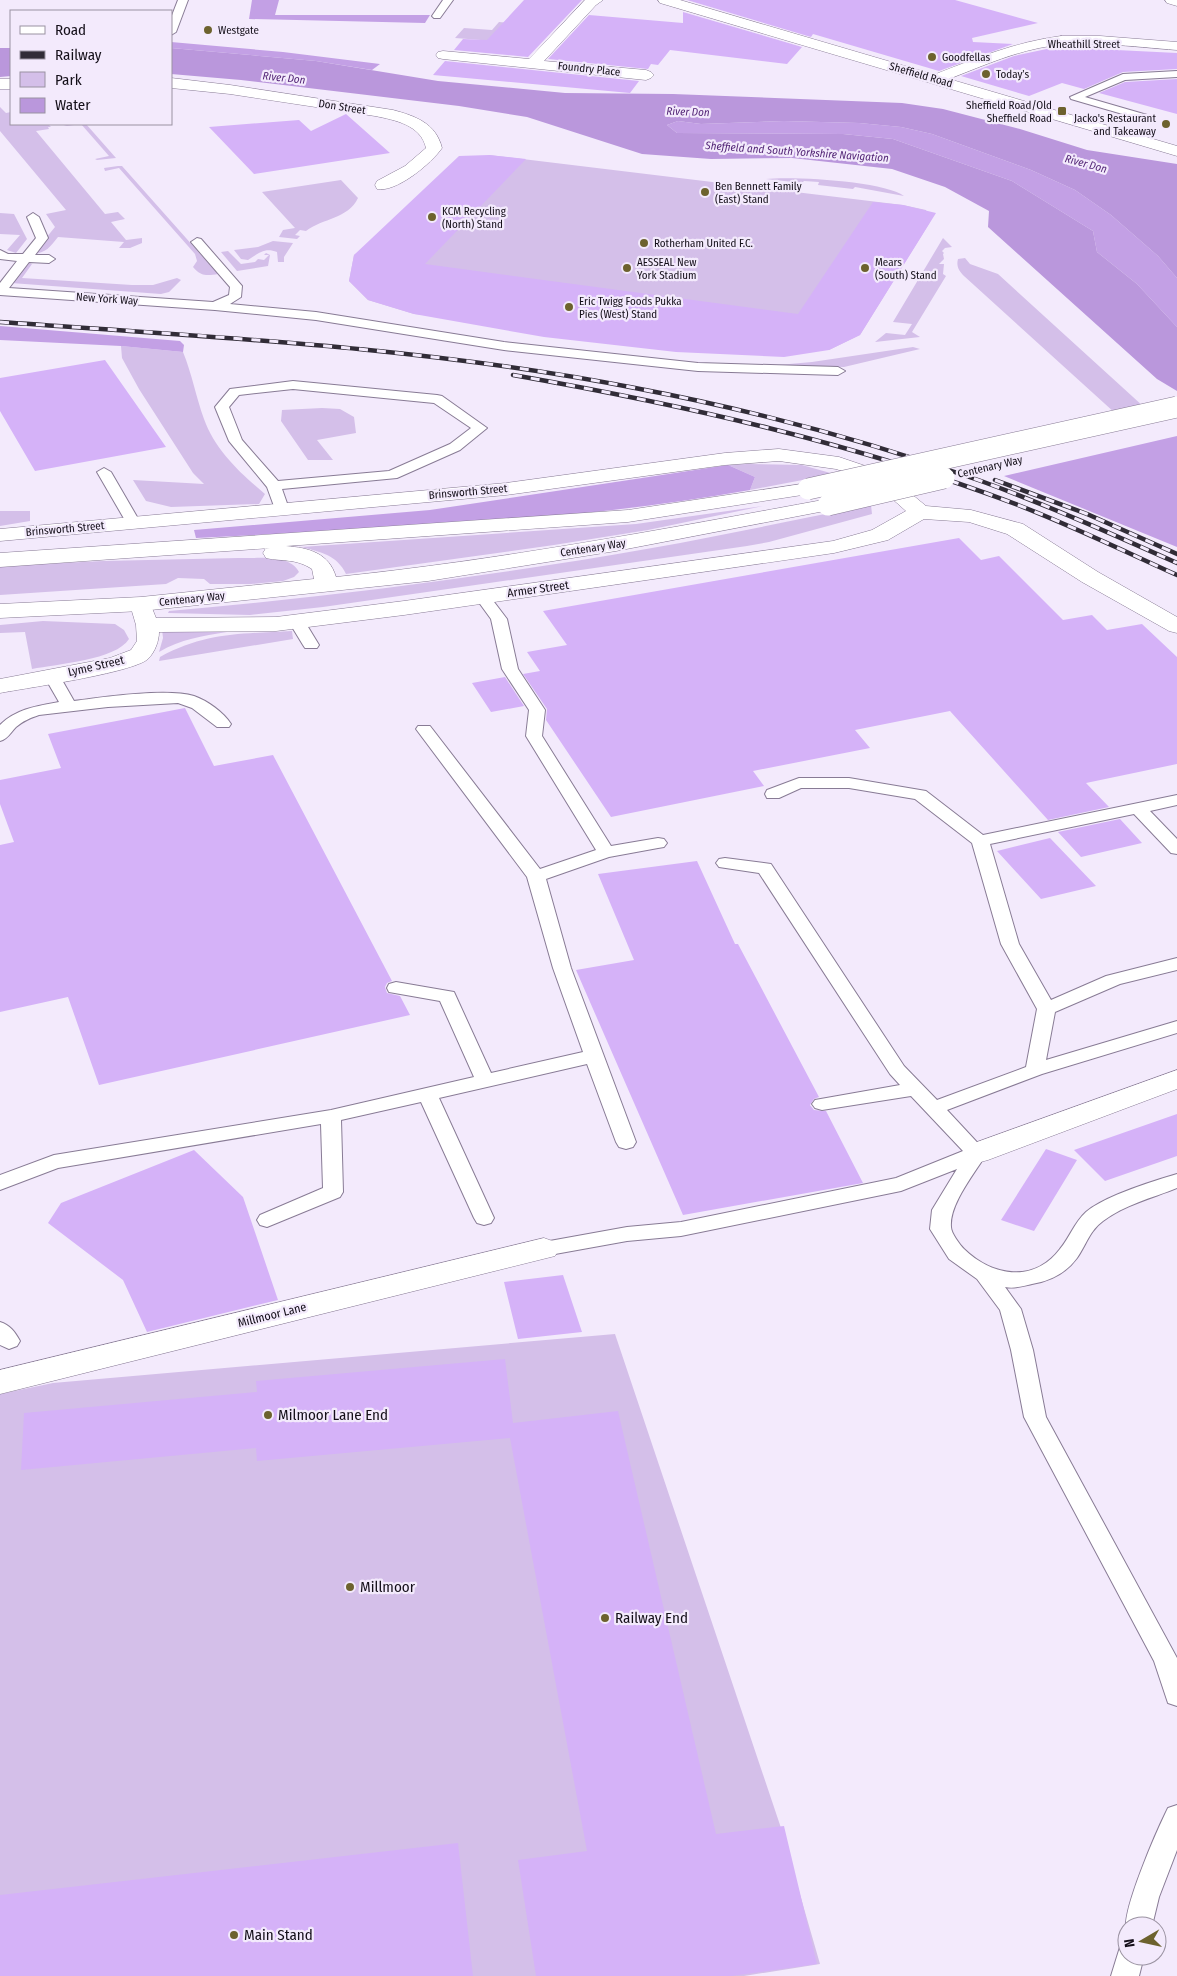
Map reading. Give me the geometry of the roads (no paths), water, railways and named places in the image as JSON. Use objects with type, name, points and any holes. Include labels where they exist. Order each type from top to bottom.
[{"type":"street","name":"Foundry Place","points":[[533,64],[596,0]]},
{"type":"street","name":"Sheffield Road","points":[[665,0],[1177,151]]},
{"type":"street","points":[[1172,0],[1177,2]]},
{"type":"street","name":"Wheathill Street","points":[[936,79],[1023,47],[1043,44],[1089,41],[1177,46]]},
{"type":"street","name":"Foundry Place","points":[[442,55],[646,75]]},
{"type":"street","name":"Don Street","points":[[172,84],[244,92],[375,113],[399,118],[421,126],[432,137],[434,148],[425,160],[383,185]]},
{"type":"street","name":"Centenary Way","points":[[0,560],[628,516],[808,488],[1177,407]]},
{"type":"street","name":"Centenary Way","points":[[0,611],[144,615],[327,585],[428,574],[616,545],[828,505],[1177,424]]},
{"type":"street","name":"Brinsworth Street","points":[[0,535],[506,489],[725,459],[779,455],[839,463],[879,477],[920,512]]},
{"type":"street","points":[[920,512],[971,516],[1015,529],[1090,577],[1177,626]]},
{"type":"street","name":"Armer Street","points":[[144,615],[276,624],[297,622],[834,546],[880,535],[920,512]]},
{"type":"street","points":[[40,558],[289,553],[308,556],[322,566],[327,585]]},
{"type":"street","name":"Lyme Street","points":[[0,686],[116,664],[139,654],[148,640],[144,615]]},
{"type":"street","points":[[977,1153],[1177,1079]]},
{"type":"street","name":"Millmoor Lane","points":[[0,1382],[544,1249]]},
{"type":"lane","points":[[172,29],[183,0]]},
{"type":"lane","points":[[437,16],[448,0]]},
{"type":"lane","points":[[1150,119],[1075,97],[1123,77],[1177,74]]},
{"type":"lane","points":[[0,291],[42,238],[34,217]]},
{"type":"lane","points":[[197,242],[236,286],[235,297],[215,306]]},
{"type":"lane","points":[[0,254],[6,257],[50,259]]},
{"type":"lane","name":"New York Way","points":[[0,291],[215,306],[316,316],[504,346],[698,367],[838,371]]},
{"type":"lane","points":[[274,486],[392,475],[455,447],[480,428],[438,399],[293,385],[235,392],[222,408],[236,441],[274,486],[282,509]]},
{"type":"lane","points":[[104,472],[133,522]]},
{"type":"lane","points":[[483,597],[499,619],[510,669],[537,710],[534,736],[606,852]]},
{"type":"lane","points":[[297,622],[311,645]]},
{"type":"lane","points":[[52,676],[68,705]]},
{"type":"lane","points":[[0,736],[4,729],[26,714],[68,705],[172,697],[189,700],[213,714],[223,724]]},
{"type":"lane","points":[[424,729],[536,876],[562,968],[626,1142]]},
{"type":"lane","points":[[773,794],[800,783],[849,783],[920,795],[980,841],[1010,944],[1046,1009],[1034,1070]]},
{"type":"lane","points":[[980,841],[1177,800]]},
{"type":"lane","points":[[1138,808],[1177,849]]},
{"type":"lane","points":[[536,876],[606,852],[658,843]]},
{"type":"lane","points":[[725,863],[765,868],[896,1070],[977,1153]]},
{"type":"lane","points":[[1046,1009],[1113,980],[1177,964]]},
{"type":"lane","points":[[396,988],[447,996],[485,1081]]},
{"type":"lane","points":[[933,1108],[1034,1070],[1177,1027]]},
{"type":"lane","points":[[0,1183],[54,1162],[331,1116],[594,1056]]},
{"type":"lane","points":[[822,1104],[915,1089]]},
{"type":"lane","points":[[428,1094],[484,1218]]},
{"type":"lane","points":[[267,1220],[333,1192],[331,1116]]},
{"type":"lane","points":[[544,1249],[627,1234],[681,1229],[901,1184],[977,1153]]},
{"type":"lane","points":[[977,1153],[942,1210],[940,1229],[956,1254],[986,1274],[1012,1281],[1041,1275],[1058,1265],[1069,1253],[1082,1230],[1094,1217],[1110,1206],[1177,1180]]},
{"type":"lane","points":[[986,1274],[1010,1310],[1022,1350],[1035,1417],[1166,1661],[1177,1696]]},
{"type":"lane","points":[[1140,1916],[1145,1897],[1177,1816]]},
{"type":"water","points":[[0,48],[10,48],[10,76],[0,77]]},
{"type":"water","points":[[172,48],[316,61],[438,81],[565,93],[673,94],[902,103],[943,109],[1020,129],[1087,150],[1177,164],[1177,278],[1158,256],[1111,215],[1075,190],[1031,170],[932,134],[901,127],[859,123],[784,121],[701,124],[678,121],[667,125],[677,133],[843,134],[893,139],[1012,181],[1093,231],[1097,252],[1137,284],[1177,327],[1177,391],[1157,379],[988,227],[989,211],[945,187],[892,169],[792,158],[711,159],[642,154],[527,117],[459,106],[241,80],[172,74]]},
{"type":"railway","points":[[0,322],[319,345],[477,362],[635,388],[723,406],[810,428],[938,466],[1030,500],[1177,563]]},
{"type":"railway","points":[[513,375],[705,413],[768,428],[894,463],[1018,505],[1177,575]]},
{"type":"railway","points":[[995,480],[1087,514],[1177,554]]},
{"type":"place","name":"Westgate","points":[[208,30]]},
{"type":"place","name":"Goodfellas","points":[[932,57]]},
{"type":"place","name":"Today’s","points":[[986,74]]},
{"type":"place","name":"Sheffield Road/Old Sheffield Road","points":[[1062,111]]},
{"type":"place","name":"Jacko's Restaurant and Takeaway","points":[[1166,124]]},
{"type":"place","name":"Ben Bennett Family (East) Stand","points":[[705,192]]},
{"type":"place","name":"KCM Recycling (North) Stand","points":[[432,217]]},
{"type":"place","name":"Rotherham United F.C.","points":[[644,243]]},
{"type":"place","name":"AESSEAL New York Stadium","points":[[627,268]]},
{"type":"place","name":"Mears (South) Stand","points":[[865,268]]},
{"type":"place","name":"Eric Twigg Foods Pukka Pies (West) Stand","points":[[569,307]]},
{"type":"place","name":"Milmoor Lane End","points":[[268,1415]]},
{"type":"place","name":"Millmoor","points":[[350,1587]]},
{"type":"place","name":"Railway End","points":[[605,1618]]},
{"type":"place","name":"Main Stand","points":[[234,1935]]},
{"type":"water label","name":"River Don","points":[[284,78]]},
{"type":"water label","name":"River Don","points":[[688,112]]},
{"type":"water label","name":"Sheffield and South Yorkshire Navigation","points":[[797,152]]},
{"type":"water label","name":"River Don","points":[[1086,164]]}]
